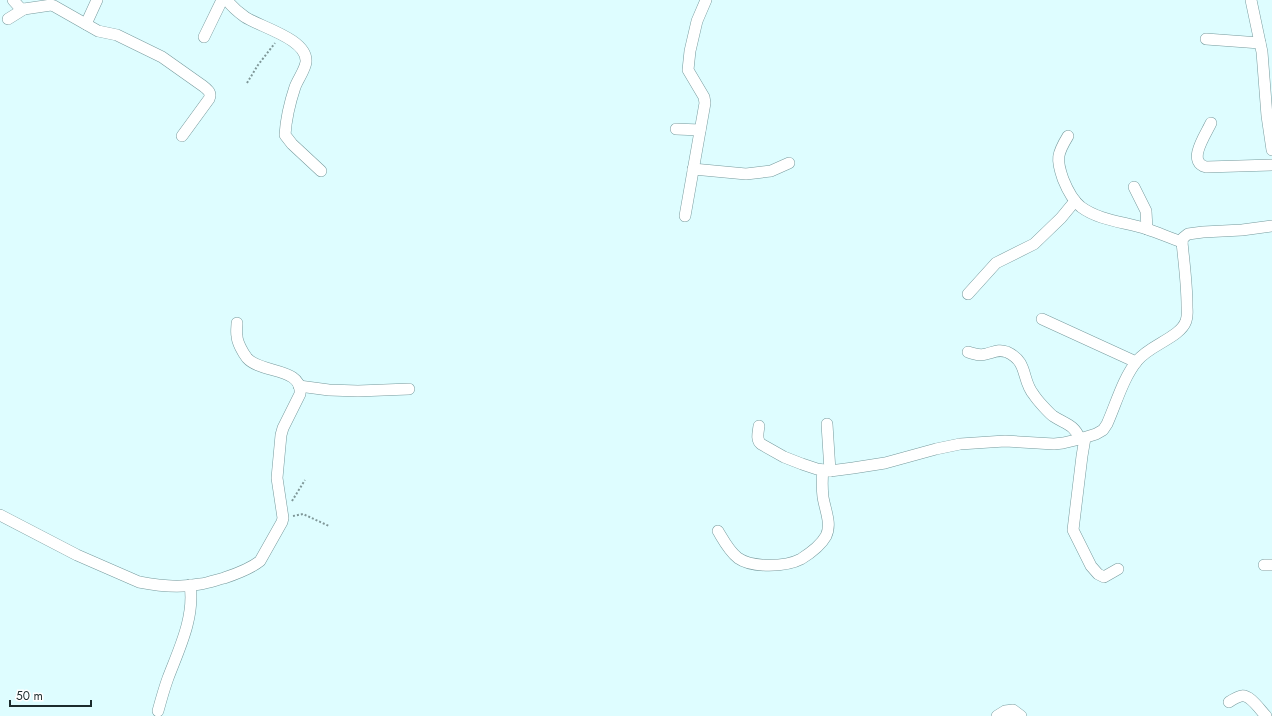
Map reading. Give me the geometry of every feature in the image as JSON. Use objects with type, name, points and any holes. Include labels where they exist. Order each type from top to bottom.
[{"type":"street","points":[[13,0],[20,8],[24,9]]},
{"type":"street","points":[[86,24],[97,0]]},
{"type":"street","points":[[204,36],[222,0]]},
{"type":"street","points":[[227,0],[246,17],[290,38],[305,53],[306,61],[295,87],[289,109],[285,135],[292,144],[321,171]]},
{"type":"street","points":[[685,216],[704,103],[704,97],[688,70],[690,51],[697,21],[706,0]]},
{"type":"street","points":[[1251,0],[1262,52],[1272,150]]},
{"type":"street","points":[[8,19],[24,9],[51,5],[98,31],[117,35],[162,57],[209,91],[211,96],[182,136]]},
{"type":"street","points":[[1206,39],[1260,42]]},
{"type":"street","points":[[1211,123],[1197,153],[1196,159],[1199,164],[1206,167],[1272,165]]},
{"type":"street","points":[[676,129],[700,130]]},
{"type":"street","points":[[1068,136],[1059,150],[1059,166],[1068,189],[1075,201],[1082,207],[1098,216],[1147,229],[1182,242]]},
{"type":"street","points":[[693,169],[746,174],[771,171],[789,163]]},
{"type":"street","points":[[1134,187],[1146,211],[1147,229]]},
{"type":"street","points":[[968,294],[996,263],[1034,244],[1061,218],[1075,201]]},
{"type":"street","points":[[759,426],[758,442],[761,444],[784,457],[802,464],[826,470],[885,463],[960,444],[1005,441],[1054,444],[1083,439],[1096,434],[1107,424],[1129,372],[1136,362],[1145,353],[1180,331],[1187,319],[1186,269],[1182,242],[1183,238],[1188,234],[1272,226]]},
{"type":"street","points":[[1042,319],[1136,362]]},
{"type":"street","points":[[0,515],[77,555],[138,582],[174,586],[201,584],[233,575],[255,565],[260,561],[264,556],[283,517],[277,478],[281,436],[283,428],[300,394],[299,386],[292,376],[259,366],[248,358],[237,337],[237,323]]},
{"type":"street","points":[[968,352],[980,355],[1000,350],[1014,356],[1020,362],[1028,386],[1033,394],[1052,415],[1072,427],[1083,439],[1074,530],[1091,566],[1098,574],[1104,577],[1118,569]]},
{"type":"street","points":[[299,386],[358,392],[409,389]]},
{"type":"street","points":[[718,531],[730,551],[740,559],[758,565],[783,564],[800,559],[817,546],[826,536],[829,523],[823,496],[822,481],[826,470],[826,424]]},
{"type":"street","points":[[158,711],[180,649],[191,609],[190,585]]},
{"type":"street","points":[[1229,702],[1240,696],[1245,696],[1250,699],[1266,716]]},
{"type":"street","points":[[997,716],[1005,711],[1012,710],[1021,716]]},
{"type":"path","points":[[247,83],[258,65],[282,35]]},
{"type":"path","points":[[283,517],[305,480]]},
{"type":"path","points":[[283,517],[303,514],[329,526]]}]
